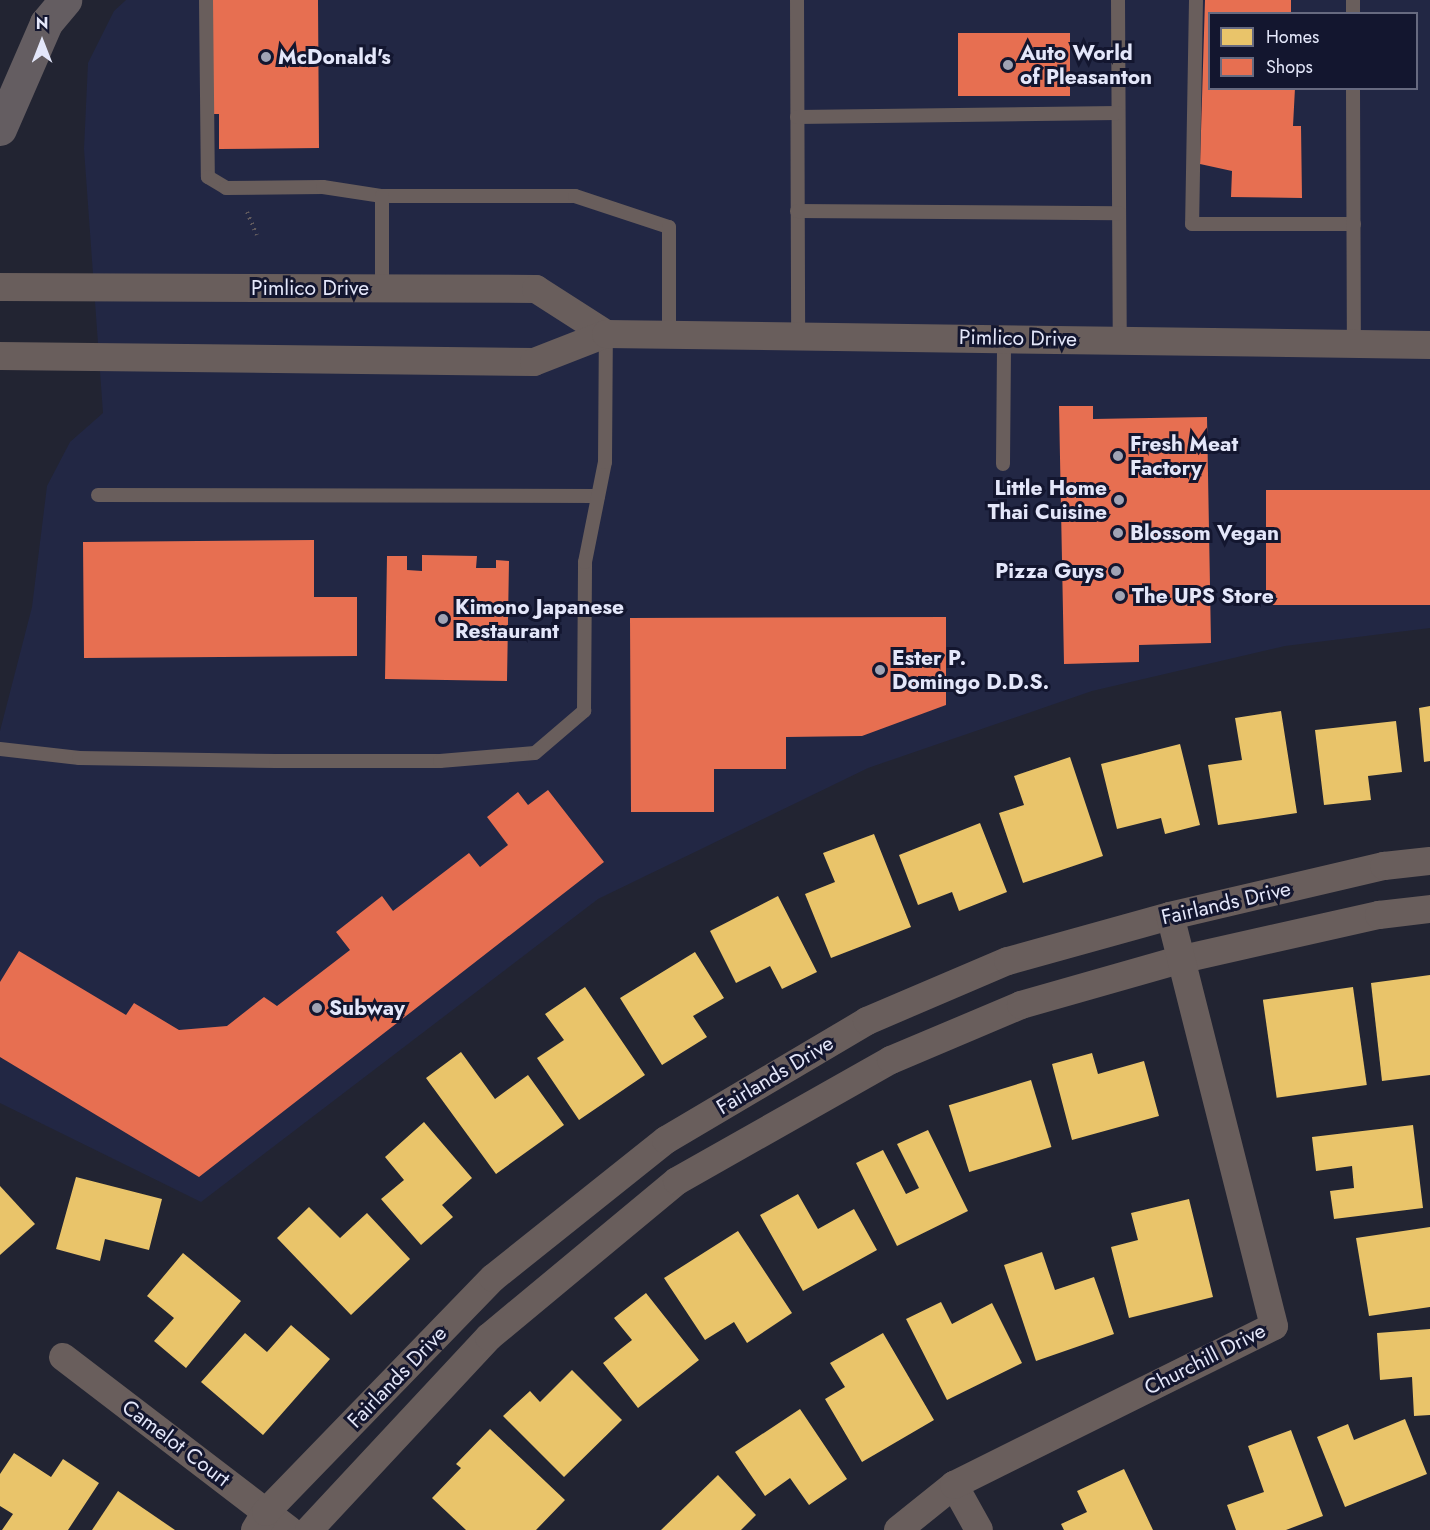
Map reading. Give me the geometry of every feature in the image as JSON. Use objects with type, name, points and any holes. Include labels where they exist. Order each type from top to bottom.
[{"type":"highway","points":[[0,129],[46,23],[64,0]]},
{"type":"street","name":"Pimlico Drive","points":[[0,287],[536,289],[606,334]]},
{"type":"street","name":"Pimlico Drive","points":[[0,356],[534,362],[606,334],[1430,345]]},
{"type":"street","name":"Fairlands Drive","points":[[260,1521],[493,1278],[666,1140],[867,1021],[1008,961],[1170,916],[1384,866],[1430,861]]},
{"type":"street","name":"Fairlands Drive","points":[[309,1530],[489,1337],[677,1181],[891,1060],[1021,1005],[1183,959],[1380,915],[1430,909]]},
{"type":"street","name":"Churchill Drive","points":[[898,1530],[954,1485],[1274,1326],[1183,959],[1170,916]]},
{"type":"street","name":"Camelot Court","points":[[63,1357],[260,1521],[289,1530]]},
{"type":"street","points":[[954,1485],[979,1530]]},
{"type":"lane","points":[[206,0],[208,177],[226,188],[322,187],[382,196],[575,196],[669,227],[669,335]]},
{"type":"lane","points":[[797,0],[798,336]]},
{"type":"lane","points":[[1118,0],[1120,340]]},
{"type":"lane","points":[[1196,0],[1192,224],[1354,224]]},
{"type":"lane","points":[[1353,90],[1354,343]]},
{"type":"lane","points":[[797,117],[1118,113]]},
{"type":"lane","points":[[382,196],[382,288]]},
{"type":"lane","points":[[797,211],[1119,213]]},
{"type":"lane","points":[[0,749],[80,758],[276,761],[440,761],[535,753],[584,711],[585,562],[605,462],[606,334]]},
{"type":"lane","points":[[1003,464],[1004,338]]},
{"type":"lane","points":[[98,495],[598,496]]},
{"type":"shaded area","points":[[126,0],[1430,0],[1430,628],[1285,646],[1092,691],[868,768],[598,899],[201,1202],[0,1103],[0,731],[32,607],[47,486],[70,442],[103,413],[84,149],[88,63],[114,11]]},
{"type":"building: Homes","points":[[1430,706],[1430,761],[1424,762],[1419,708]]},
{"type":"building: Homes","points":[[1281,711],[1297,813],[1218,825],[1208,765],[1242,760],[1235,718]]},
{"type":"building: Homes","points":[[1396,721],[1402,772],[1368,776],[1371,800],[1324,805],[1315,730]]},
{"type":"building: Homes","points":[[1180,744],[1200,825],[1165,834],[1161,818],[1117,829],[1101,764]]},
{"type":"building: Homes","points":[[1070,757],[1103,856],[1023,883],[999,813],[1024,805],[1014,776]]},
{"type":"building: Homes","points":[[980,823],[1007,892],[959,911],[952,892],[918,905],[899,855]]},
{"type":"building: Homes","points":[[874,834],[911,927],[831,958],[805,894],[835,882],[823,853]]},
{"type":"building: Homes","points":[[778,896],[817,972],[782,989],[770,966],[736,983],[710,931]]},
{"type":"building: Homes","points":[[695,952],[724,998],[693,1016],[707,1037],[662,1065],[620,998]]},
{"type":"building: Homes","points":[[1430,975],[1430,1075],[1382,1081],[1371,983]]},
{"type":"building: Homes","points":[[585,987],[645,1075],[579,1120],[537,1058],[564,1040],[545,1014]]},
{"type":"building: Homes","points":[[1353,987],[1367,1085],[1277,1098],[1263,1000]]},
{"type":"building: Homes","points":[[461,1052],[495,1099],[528,1075],[564,1125],[496,1174],[426,1078]]},
{"type":"building: Homes","points":[[1092,1053],[1098,1074],[1144,1061],[1159,1116],[1072,1140],[1052,1064]]},
{"type":"building: Homes","points":[[1031,1080],[1051,1147],[969,1172],[949,1105]]},
{"type":"building: Homes","points":[[424,1122],[472,1178],[442,1205],[453,1217],[421,1245],[381,1199],[404,1180],[385,1157]]},
{"type":"building: Homes","points":[[1413,1125],[1423,1208],[1334,1219],[1330,1191],[1354,1188],[1352,1166],[1316,1171],[1312,1137]]},
{"type":"building: Homes","points":[[928,1130],[968,1211],[897,1246],[856,1163],[883,1150],[906,1194],[919,1188],[897,1144]]},
{"type":"building: Homes","points":[[76,1177],[162,1199],[149,1250],[105,1239],[100,1261],[56,1249]]},
{"type":"building: Homes","points":[[0,1186],[35,1224],[0,1255]]},
{"type":"building: Homes","points":[[798,1194],[818,1229],[854,1209],[877,1250],[803,1291],[760,1215]]},
{"type":"building: Homes","points":[[1189,1199],[1213,1297],[1129,1318],[1111,1247],[1138,1240],[1131,1213]]},
{"type":"building: Homes","points":[[309,1207],[340,1238],[367,1213],[410,1259],[351,1315],[277,1238]]},
{"type":"building: Homes","points":[[1430,1227],[1430,1307],[1369,1316],[1356,1238]]},
{"type":"building: Homes","points":[[738,1231],[792,1313],[747,1343],[734,1322],[705,1340],[664,1278]]},
{"type":"building: Homes","points":[[1042,1252],[1055,1290],[1094,1277],[1114,1334],[1036,1361],[1004,1265]]},
{"type":"building: Homes","points":[[183,1253],[241,1301],[186,1368],[154,1341],[174,1318],[147,1296]]},
{"type":"building: Homes","points":[[646,1293],[699,1360],[638,1408],[603,1363],[632,1340],[614,1318]]},
{"type":"building: Homes","points":[[941,1302],[952,1324],[992,1303],[1022,1363],[947,1400],[906,1319]]},
{"type":"building: Homes","points":[[291,1325],[330,1359],[263,1435],[201,1382],[245,1333],[267,1352]]},
{"type":"building: Homes","points":[[1430,1329],[1430,1415],[1414,1416],[1412,1377],[1380,1380],[1377,1333]]},
{"type":"building: Homes","points":[[883,1333],[934,1420],[862,1462],[825,1399],[845,1387],[830,1363]]},
{"type":"building: Homes","points":[[572,1370],[622,1420],[564,1477],[503,1416],[530,1391],[540,1402]]},
{"type":"building: Homes","points":[[800,1409],[847,1479],[809,1505],[790,1478],[765,1496],[735,1452]]},
{"type":"building: Homes","points":[[1405,1419],[1427,1474],[1345,1507],[1317,1437],[1348,1424],[1354,1440]]},
{"type":"building: Homes","points":[[490,1429],[565,1500],[536,1530],[466,1530],[432,1498],[461,1468],[456,1464]]},
{"type":"building: Homes","points":[[1291,1430],[1323,1516],[1286,1530],[1236,1530],[1227,1505],[1264,1492],[1248,1446]]},
{"type":"building: Homes","points":[[14,1453],[51,1477],[63,1459],[99,1483],[68,1530],[2,1530],[13,1514],[0,1506],[0,1474]]},
{"type":"building: Homes","points":[[1124,1469],[1153,1530],[1064,1530],[1061,1524],[1087,1512],[1077,1491]]},
{"type":"building: Homes","points":[[718,1475],[756,1515],[741,1530],[661,1530]]},
{"type":"building: Homes","points":[[118,1491],[175,1530],[92,1530]]},
{"type":"building: Shops","name":"McDonald's","points":[[212,0],[318,0],[319,148],[219,149],[219,114],[213,114]]},
{"type":"building: Shops","points":[[1205,0],[1291,0],[1291,12],[1208,12],[1208,90],[1295,90],[1293,126],[1301,126],[1302,198],[1231,197],[1232,171],[1200,164]]},
{"type":"building: Shops","points":[[958,33],[1070,33],[1070,96],[958,96]]},
{"type":"building: Shops","points":[[1059,406],[1093,406],[1093,419],[1207,417],[1211,643],[1139,645],[1139,662],[1064,664]]},
{"type":"building: Shops","points":[[1266,490],[1430,490],[1430,605],[1266,605]]},
{"type":"building: Shops","points":[[314,540],[314,597],[357,597],[357,656],[84,658],[83,542]]},
{"type":"building: Shops","points":[[422,555],[477,556],[476,568],[496,568],[496,560],[509,561],[507,681],[385,679],[387,556],[407,556],[407,570],[422,571]]},
{"type":"building: Shops","points":[[946,617],[946,705],[862,736],[786,737],[786,769],[714,769],[714,812],[631,812],[630,618]]},
{"type":"building: Shops","points":[[548,790],[604,862],[199,1177],[0,1057],[0,982],[19,951],[126,1015],[134,1003],[179,1030],[227,1026],[264,997],[277,1006],[350,950],[336,932],[382,896],[393,911],[469,853],[480,867],[508,845],[487,817],[518,792],[528,805]]},
{"type":"place","name":"McDonald's","points":[[266,57]]},
{"type":"place","name":"Auto World of Pleasanton","points":[[1008,65]]},
{"type":"place","name":"Fresh Meat Factory","points":[[1118,456]]},
{"type":"place","name":"Little Home Thai Cuisine","points":[[1119,500]]},
{"type":"place","name":"Blossom Vegan","points":[[1118,533]]},
{"type":"place","name":"Pizza Guys","points":[[1116,571]]},
{"type":"place","name":"The UPS Store","points":[[1120,596]]},
{"type":"place","name":"Kimono Japanese Restaurant","points":[[443,619]]},
{"type":"place","name":"Ester P. Domingo D.D.S.","points":[[880,670]]},
{"type":"place","name":"Subway","points":[[317,1008]]}]
